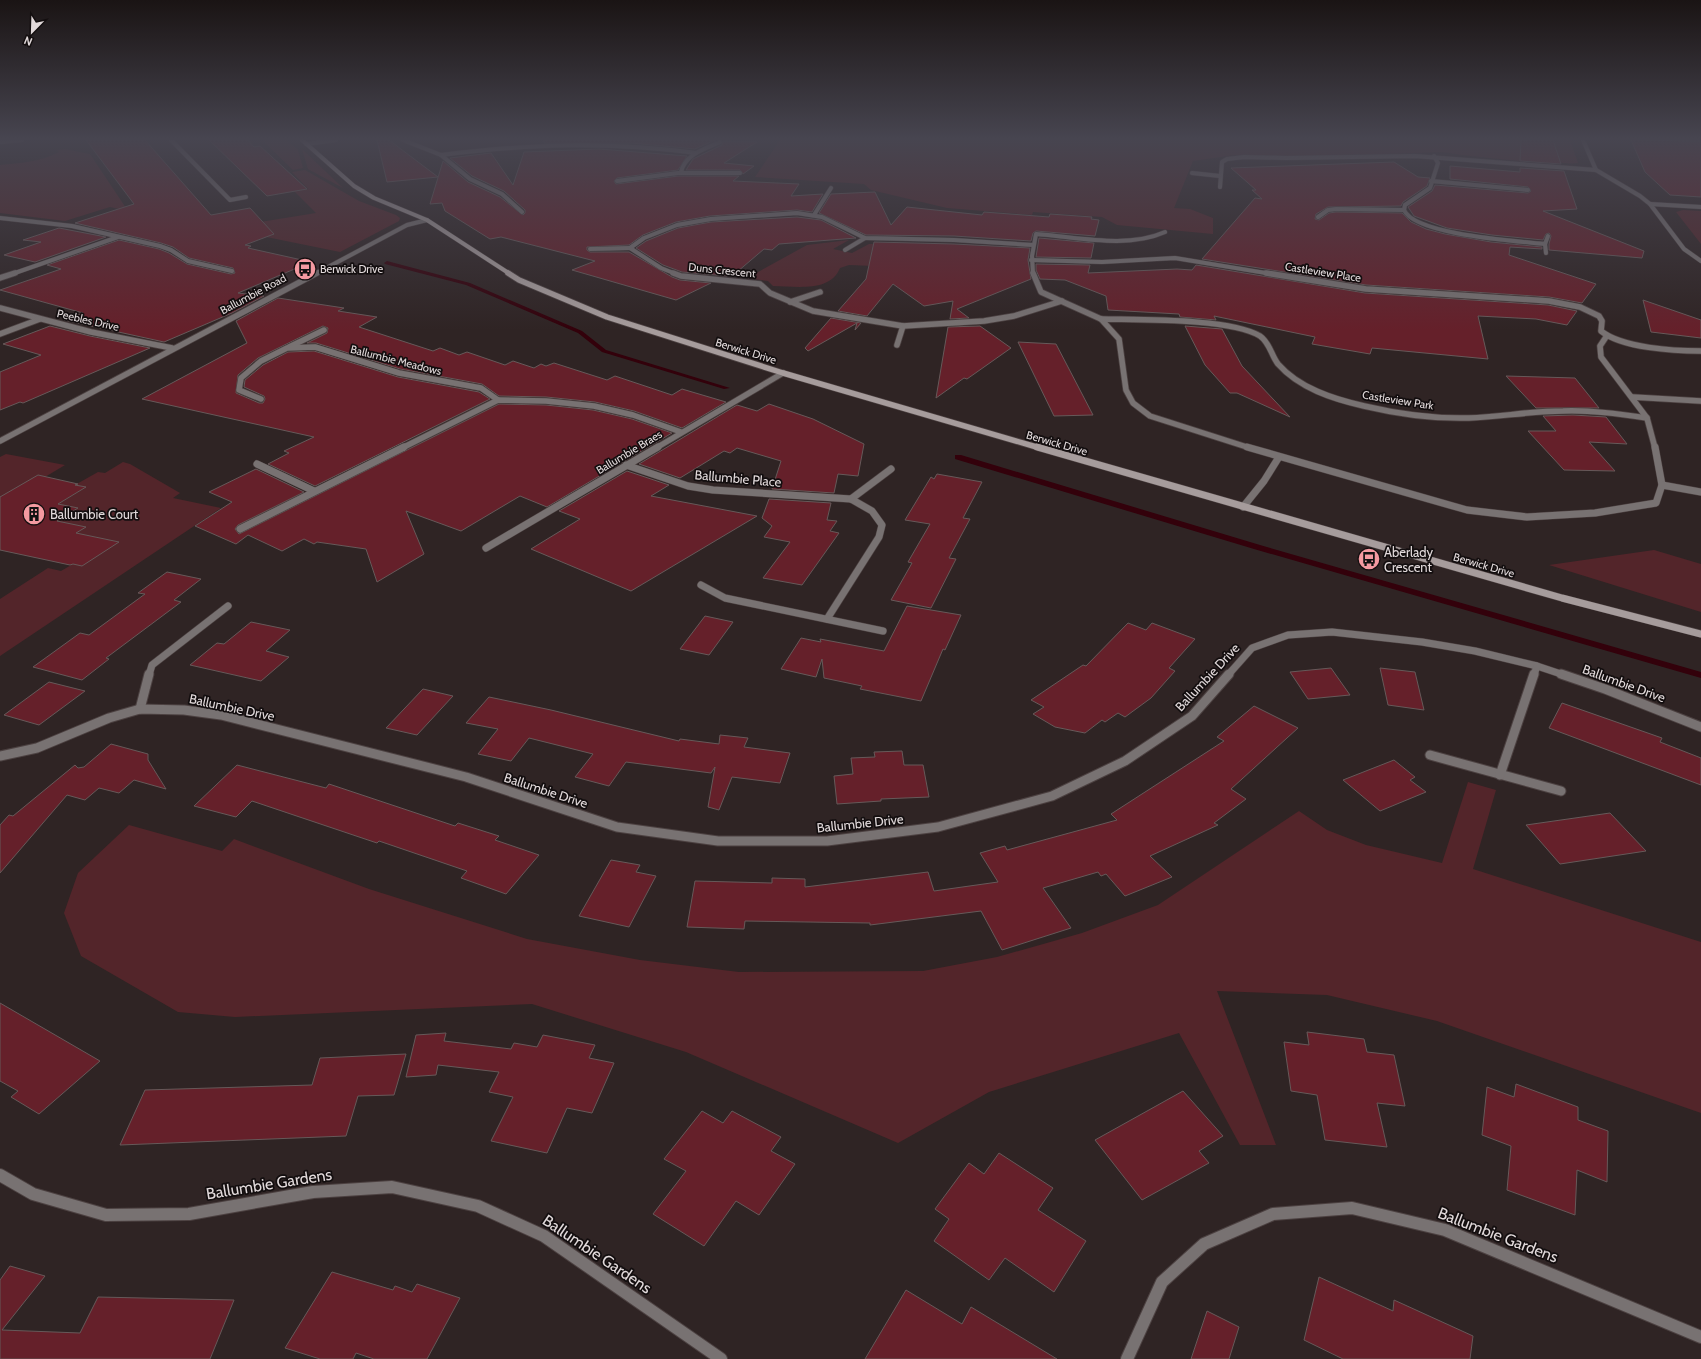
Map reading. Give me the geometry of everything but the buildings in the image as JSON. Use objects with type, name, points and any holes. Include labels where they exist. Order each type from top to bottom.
[{"type":"street","points":[[387,203],[427,220]]},
{"type":"street","points":[[512,203],[522,212]]},
{"type":"street","points":[[814,214],[818,211],[820,203]]},
{"type":"street","points":[[1404,210],[1405,205],[1408,203]]},
{"type":"street","points":[[1650,204],[1701,207]]},
{"type":"street","points":[[1650,204],[1684,249],[1701,261]]},
{"type":"street","points":[[1318,217],[1328,210],[1336,209],[1404,210]]},
{"type":"street","points":[[1404,210],[1409,218],[1442,230],[1545,244]]},
{"type":"street","points":[[590,249],[630,248],[655,231],[674,225],[700,220],[814,214],[823,217],[854,235],[865,238],[954,240],[1032,245]]},
{"type":"street","points":[[0,218],[72,226],[160,246],[188,260],[232,271]]},
{"type":"street","name":"Ballumbie Road","points":[[0,441],[172,348],[407,225],[427,220]]},
{"type":"street","name":"Berwick Drive","points":[[427,220],[456,237],[520,280],[607,317],[783,373],[1243,507],[1562,598],[1701,634]]},
{"type":"street","points":[[1165,232],[1155,238],[1139,242],[1117,242],[1036,234],[1032,245],[1031,260],[1036,285],[1041,292],[1100,319],[1119,339],[1126,390],[1133,403],[1150,416],[1279,457],[1467,510],[1527,517],[1595,513],[1656,503],[1662,485],[1653,437],[1647,418],[1601,356],[1598,348],[1600,343],[1606,337],[1624,342],[1685,351],[1701,351]]},
{"type":"street","points":[[1546,253],[1545,244],[1548,236]]},
{"type":"street","points":[[0,278],[118,237]]},
{"type":"street","points":[[845,250],[865,238]]},
{"type":"street","name":"Duns Crescent","points":[[630,248],[661,268],[681,276],[760,284],[770,293],[814,311],[902,326],[984,321],[1014,316],[1062,301]]},
{"type":"street","name":"Castleview Place","points":[[1031,260],[1102,262],[1175,258],[1366,289],[1538,299],[1563,303],[1599,316],[1602,321],[1601,332],[1606,337]]},
{"type":"street","points":[[790,302],[820,292]]},
{"type":"street","name":"Peebles Drive","points":[[0,308],[91,332],[172,348]]},
{"type":"street","points":[[0,334],[40,319]]},
{"type":"street","name":"Castleview Park","points":[[1100,319],[1204,324],[1247,331],[1259,336],[1268,344],[1278,363],[1305,385],[1323,393],[1362,406],[1398,413],[1459,418],[1550,410],[1606,413],[1647,418]]},
{"type":"street","points":[[898,345],[902,326]]},
{"type":"street","name":"Ballumbie Meadows","points":[[261,399],[239,390],[241,378],[261,361],[324,330]]},
{"type":"street","name":"Ballumbie Meadows","points":[[287,348],[315,347],[399,373],[481,388],[498,400]]},
{"type":"street","name":"Ballumbie Braes","points":[[486,548],[783,373]]},
{"type":"street","points":[[1632,397],[1701,401]]},
{"type":"street","points":[[240,529],[498,400],[543,399],[585,404],[626,413],[681,432]]},
{"type":"street","points":[[1243,507],[1264,481],[1279,457]]},
{"type":"street","points":[[257,464],[314,491]]},
{"type":"street","name":"Ballumbie Place","points":[[626,465],[688,486],[713,490],[851,499],[872,511],[882,525],[879,537],[827,619]]},
{"type":"street","points":[[851,499],[891,469]]},
{"type":"street","points":[[1662,485],[1701,492]]},
{"type":"street","points":[[701,585],[725,598],[883,631]]},
{"type":"street","points":[[140,709],[152,665],[228,606]]},
{"type":"street","name":"Ballumbie Drive","points":[[0,756],[38,748],[109,718],[140,709],[184,710],[221,716],[466,777],[617,827],[718,841],[827,841],[938,827],[1052,796],[1124,761],[1192,716],[1252,648],[1288,635],[1332,632],[1422,642],[1475,651],[1537,666],[1605,689],[1701,727]]},
{"type":"street","points":[[1500,775],[1537,666]]},
{"type":"street","points":[[1430,756],[1561,791]]},
{"type":"street","name":"Ballumbie Gardens","points":[[0,1175],[33,1194],[106,1215],[189,1214],[313,1192],[392,1187],[478,1206],[544,1236],[721,1359]]},
{"type":"street","name":"Ballumbie Gardens","points":[[1127,1359],[1162,1282],[1204,1244],[1273,1214],[1352,1208],[1445,1230],[1701,1337]]},
{"type":"shaded area","points":[[0,203],[123,203],[128,211],[110,207],[65,221],[0,213]]},
{"type":"shaded area","points":[[306,203],[365,203],[396,215],[400,218],[399,221],[340,252],[222,228],[316,213]]},
{"type":"shaded area","points":[[928,203],[1176,203],[1174,208],[1190,209],[1213,218],[1213,234],[1117,225],[1102,217],[1033,212],[1032,215],[947,208]]},
{"type":"shaded area","points":[[1683,210],[1701,211],[1701,244],[1676,212]]},
{"type":"shaded area","points":[[849,240],[833,249],[852,253],[869,244],[886,244],[874,266],[849,265],[840,268],[835,276],[820,285],[801,287],[773,286],[768,281],[747,278],[807,245]]},
{"type":"shaded area","points":[[6,454],[65,465],[45,477],[38,475],[0,501],[0,457]]},
{"type":"shaded area","points":[[123,462],[130,464],[180,493],[173,498],[221,508],[0,656],[0,599],[48,568],[61,571],[118,542],[76,533],[85,527],[57,521],[77,508],[58,504],[85,488],[75,485],[98,472],[105,473]]},
{"type":"shaded area","points":[[1654,550],[1701,564],[1701,612],[1549,565]]},
{"type":"shaded area","points":[[1468,782],[1496,790],[1473,869],[1701,942],[1701,1113],[1437,1021],[1327,995],[1217,991],[1276,1145],[1240,1145],[1179,1033],[989,1092],[898,1143],[686,1052],[532,1004],[235,1017],[178,1012],[81,956],[64,913],[78,873],[129,825],[222,851],[234,839],[369,889],[527,939],[640,960],[739,972],[923,971],[997,957],[1082,933],[1158,905],[1299,811],[1327,830],[1366,845],[1442,863]]},
{"type":"waterway","points":[[387,263],[468,284],[580,332],[604,351],[726,388]]},
{"type":"waterway","points":[[958,457],[1257,547],[1701,675]]},
{"type":"place","name":"Berwick Drive","points":[[305,269]]},
{"type":"place","name":"Ballumbie Court","points":[[34,514]]},
{"type":"place","name":"Aberlady Crescent","points":[[1369,559]]}]
